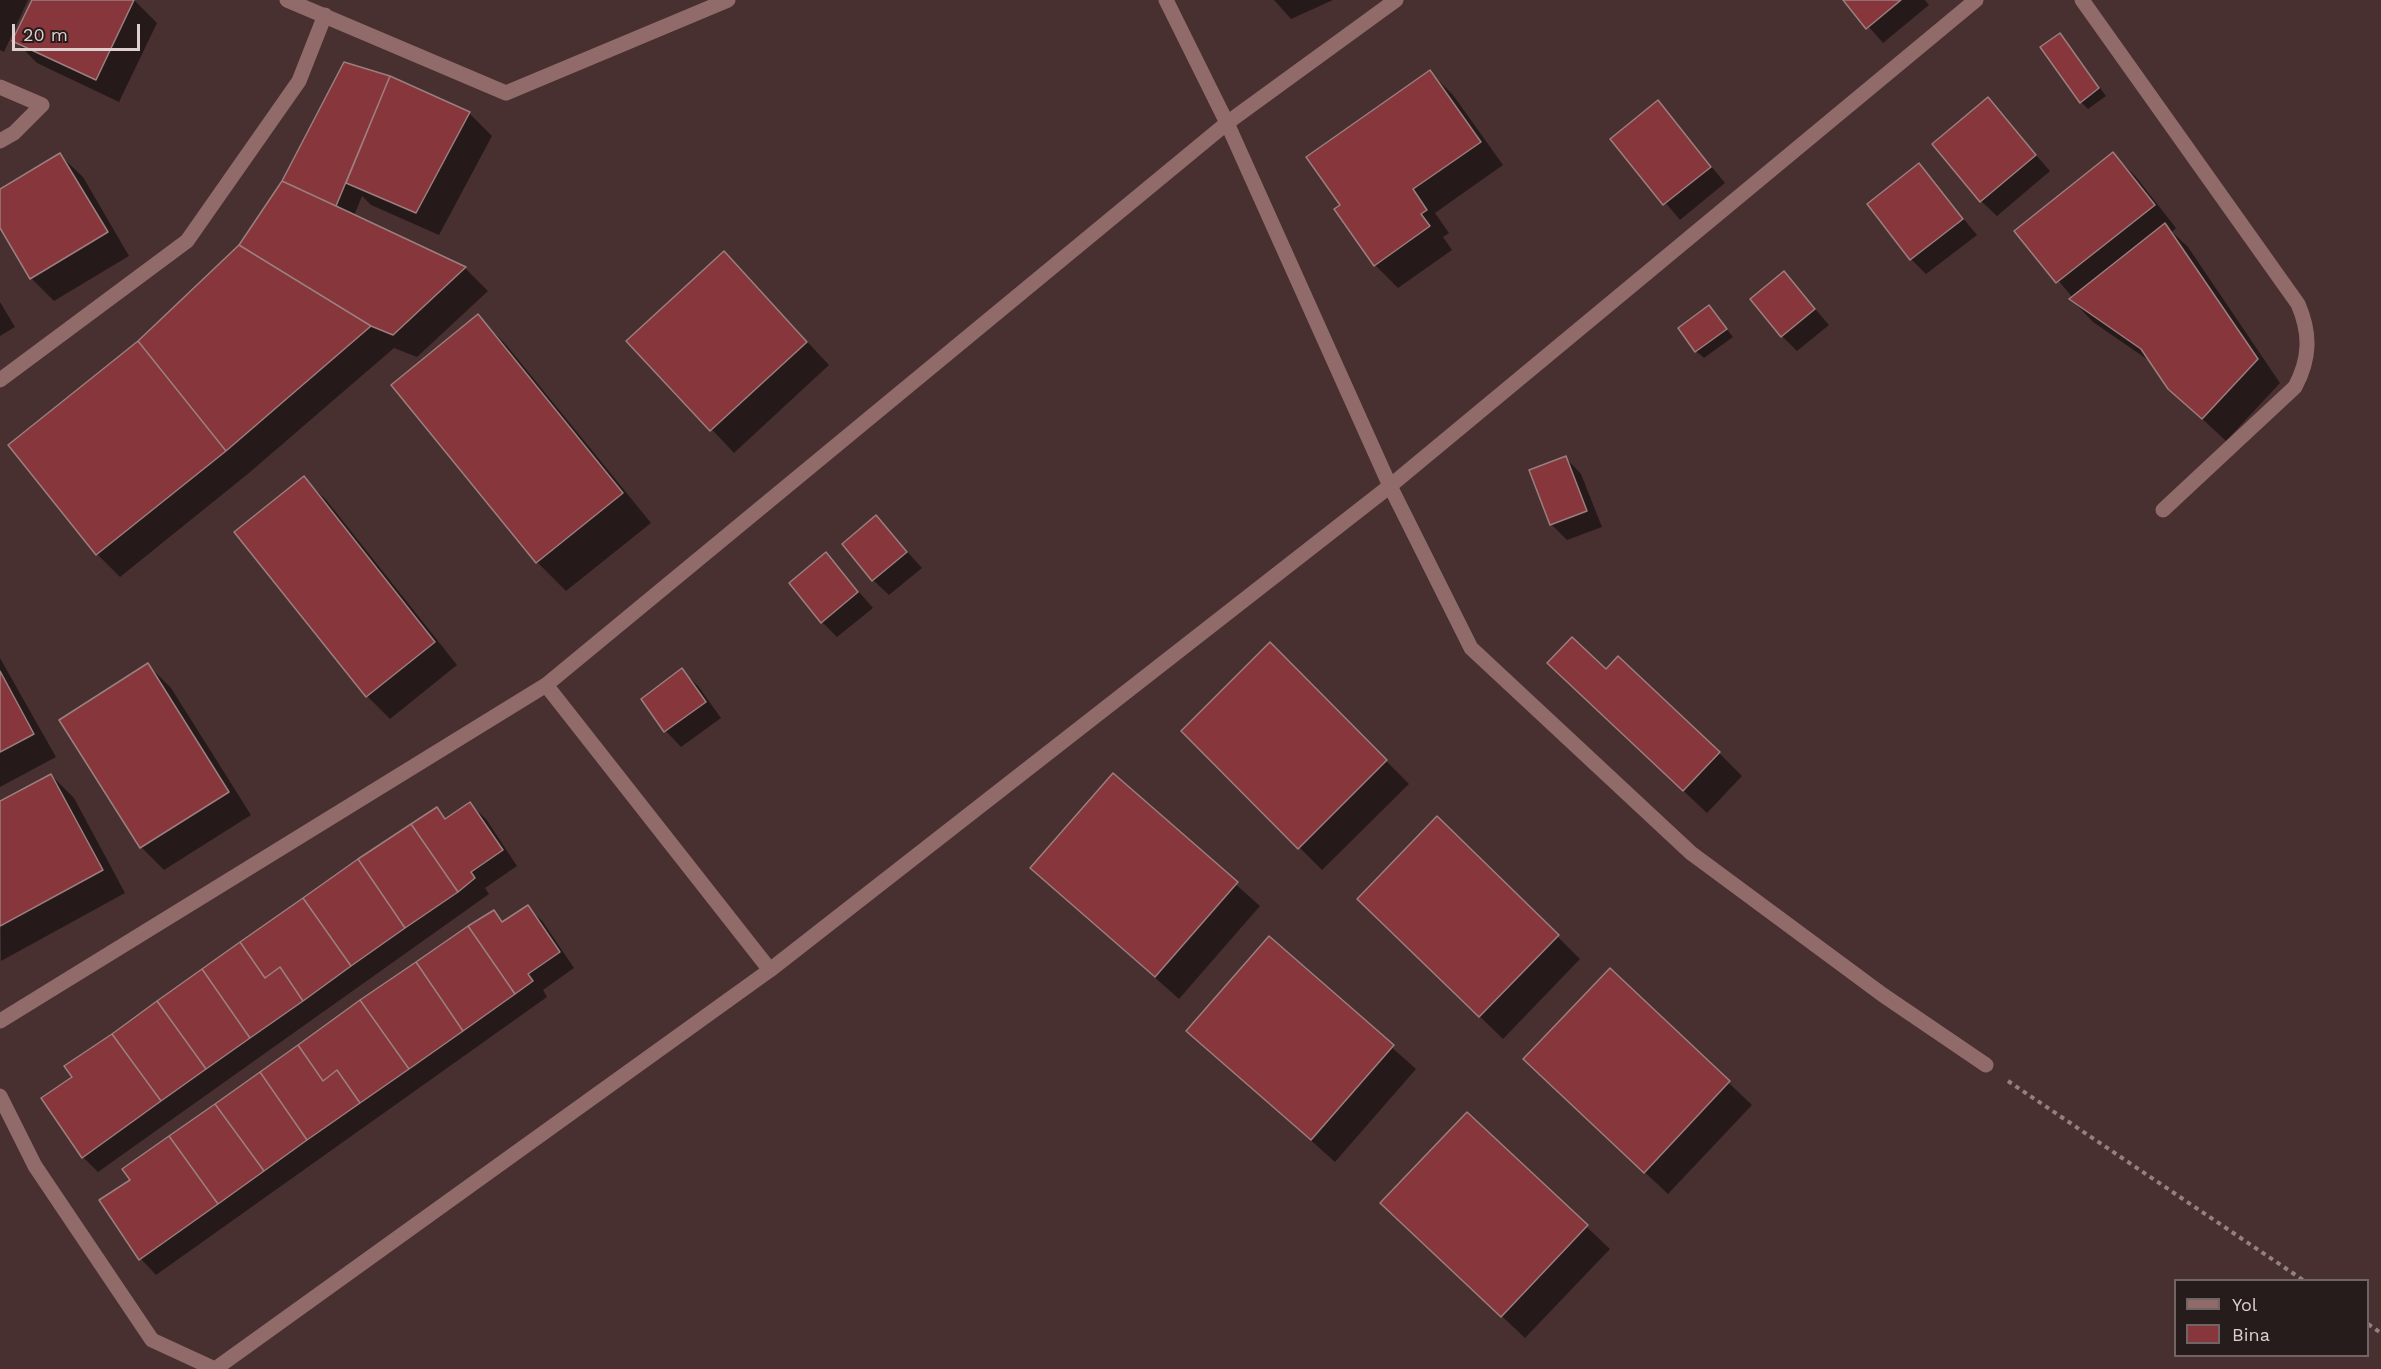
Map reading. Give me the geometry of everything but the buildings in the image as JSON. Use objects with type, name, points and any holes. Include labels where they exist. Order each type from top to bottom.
[{"type":"street","points":[[287,0],[506,93],[728,0]]},
{"type":"street","points":[[1166,0],[1227,123],[1389,486],[1471,648],[1691,853],[1883,995],[1986,1065]]},
{"type":"street","points":[[0,1021],[546,686],[1227,123],[1396,0]]},
{"type":"street","points":[[0,1096],[34,1166],[152,1340],[215,1369],[770,970],[1389,486],[1976,0]]},
{"type":"street","points":[[2082,0],[2298,304],[2305,320],[2308,338],[2303,372],[2289,394],[2163,510]]},
{"type":"street","points":[[0,380],[188,241],[300,81],[325,15]]},
{"type":"street","points":[[0,87],[42,105],[14,133],[0,141]]},
{"type":"street","points":[[546,686],[770,970]]},
{"type":"path","points":[[1986,1065],[2300,1279]]}]
